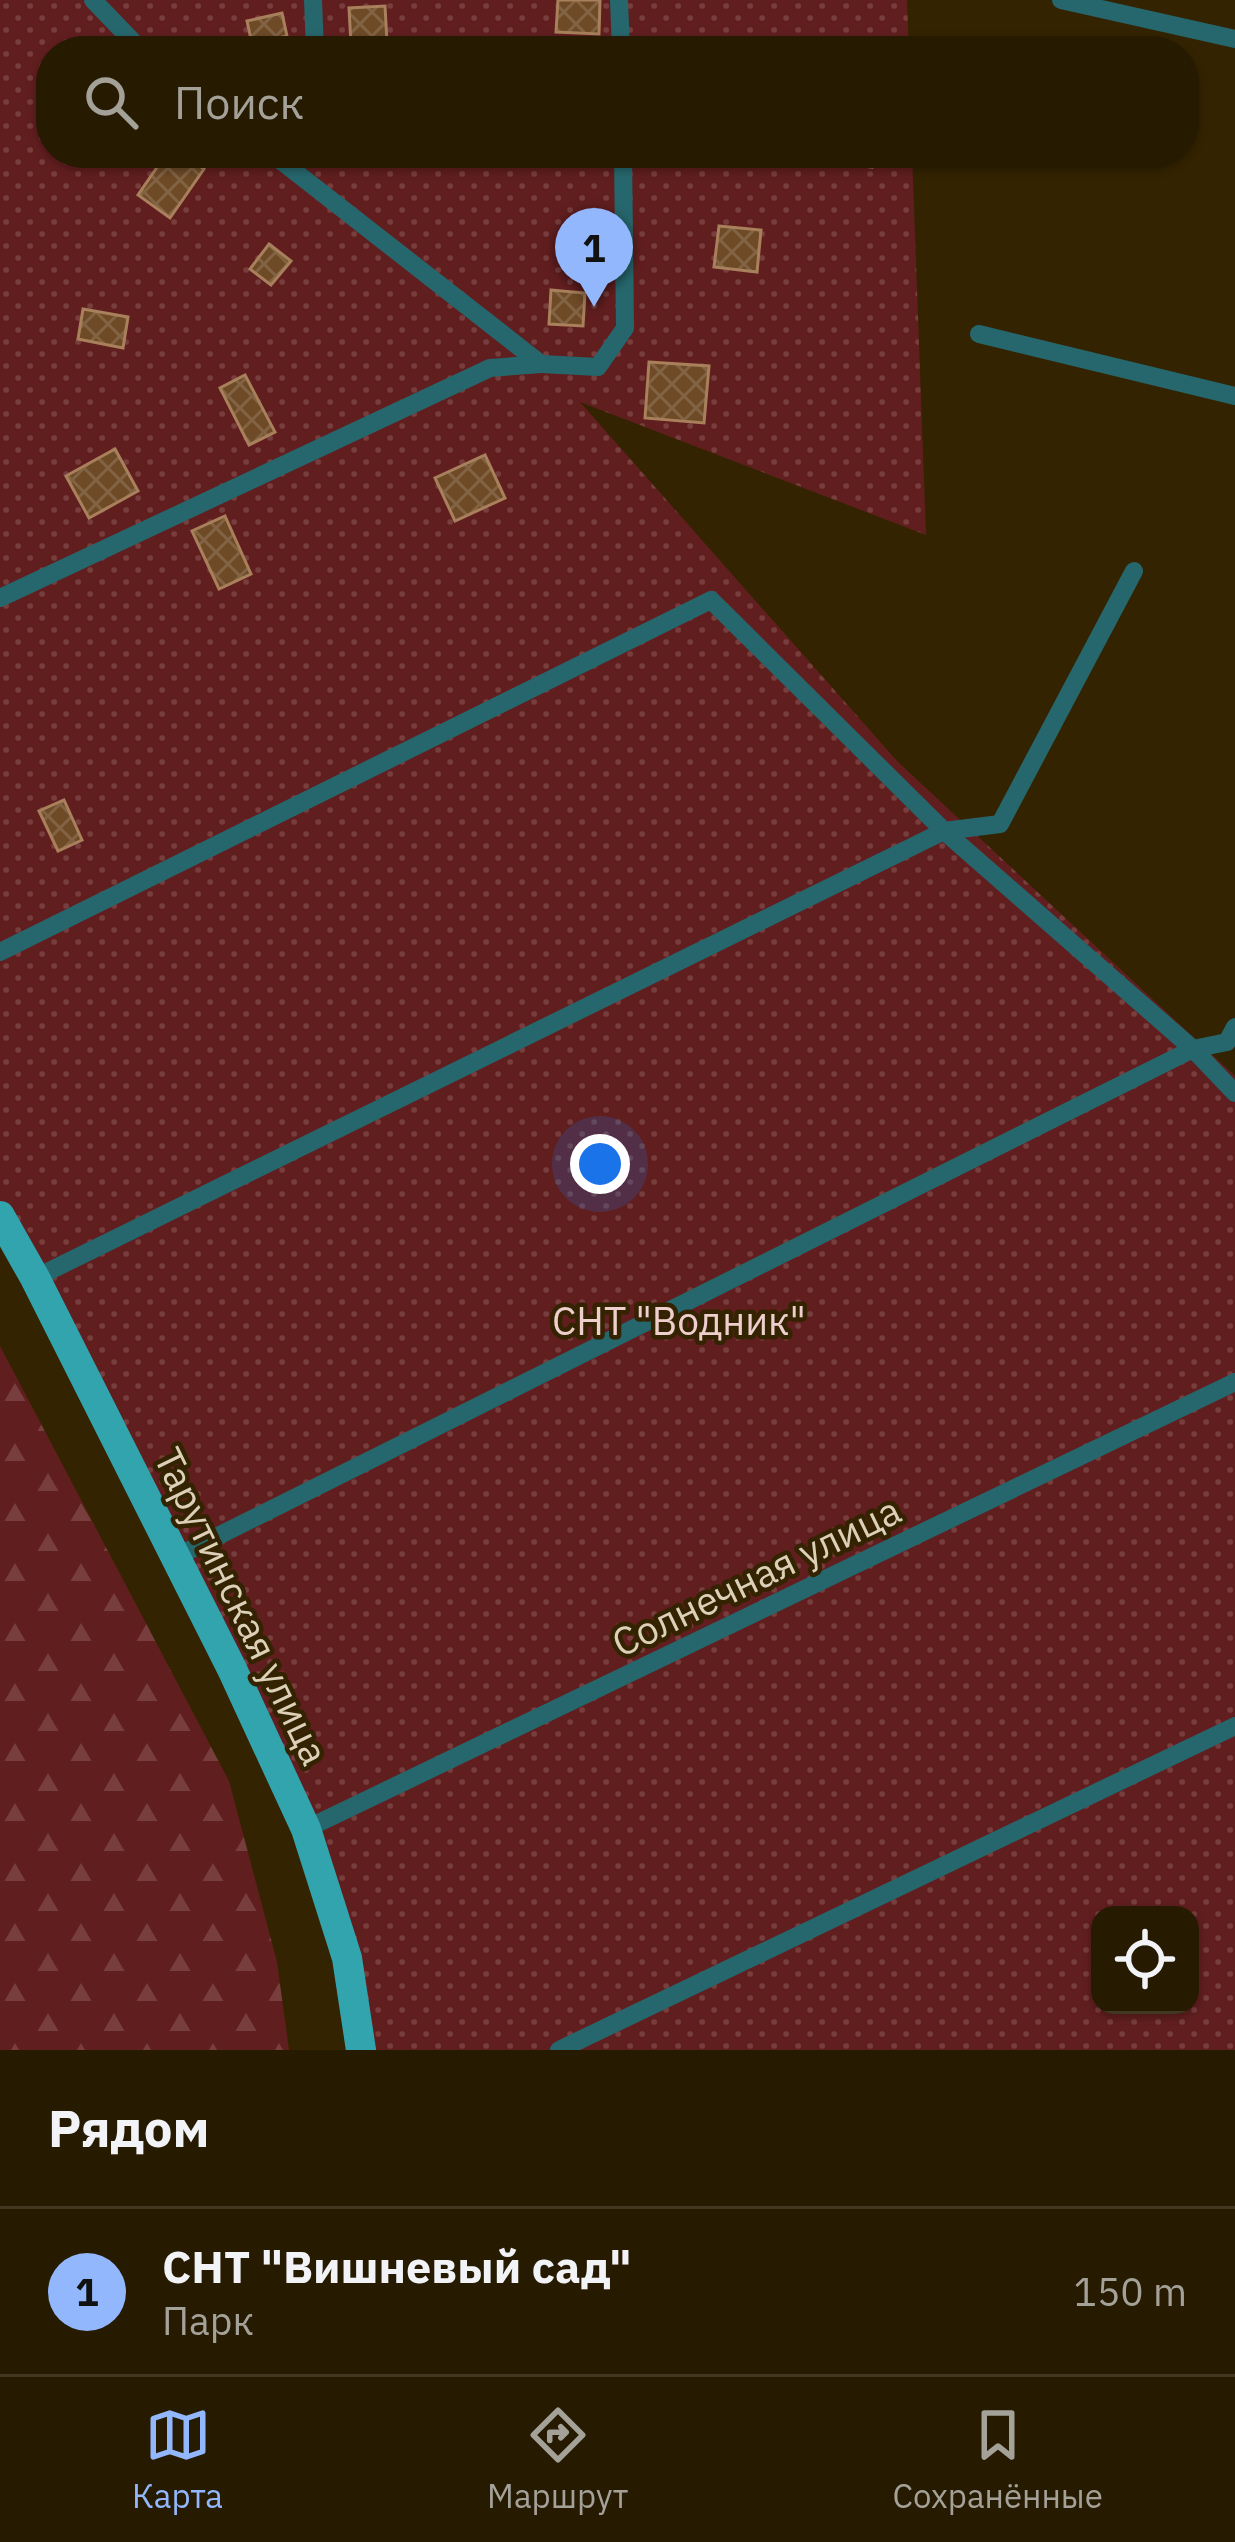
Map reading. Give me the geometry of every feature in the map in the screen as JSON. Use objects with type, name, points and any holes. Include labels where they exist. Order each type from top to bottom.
[{"type":"main road","name":"Тарутинская улица","points":[[0,1216],[232,1669],[306,1829],[347,1958],[361,2050]]},
{"type":"lane","points":[[93,0],[128,36]]},
{"type":"lane","points":[[313,0],[314,36]]},
{"type":"lane","points":[[619,0],[620,36]]},
{"type":"lane","points":[[1061,0],[1235,39]]},
{"type":"lane","points":[[303,168],[541,364]]},
{"type":"lane","points":[[0,598],[490,368],[598,367],[625,328],[623,168]]},
{"type":"lane","points":[[979,334],[1235,396]]},
{"type":"lane","points":[[34,1278],[944,831],[1000,824],[1134,571]]},
{"type":"lane","points":[[0,952],[711,601],[944,831],[1193,1049],[1235,1093]]},
{"type":"lane","points":[[176,1557],[1193,1049],[1227,1042],[1235,1027]]},
{"type":"lane","name":"Солнечная улица","points":[[306,1829],[1235,1382]]},
{"type":"lane","points":[[559,2050],[1235,1726]]},
{"type":"green space","name":"СНТ \"Водник\"","points":[[0,0],[907,0],[908,36],[36,36],[36,168],[913,168],[926,535],[580,402],[897,761],[1235,1076],[1235,2050],[362,2050],[347,1957],[176,1557],[0,1212]]},
{"type":"green space","points":[[0,1346],[229,1781],[277,1962],[289,2050],[0,2050]]},
{"type":"building","points":[[558,0],[600,0],[599,34],[556,32]]},
{"type":"building","points":[[385,6],[387,36],[351,36],[349,8]]},
{"type":"building","points":[[282,13],[287,36],[250,36],[247,21]]},
{"type":"building","points":[[157,168],[204,169],[170,218],[138,195]]},
{"type":"building","points":[[719,226],[761,230],[757,272],[714,267]]},
{"type":"building","points":[[269,244],[291,261],[271,285],[250,269]]},
{"type":"building","points":[[551,290],[585,293],[583,326],[549,324]]},
{"type":"building","points":[[83,309],[128,317],[123,348],[78,339]]},
{"type":"building","points":[[649,362],[709,366],[704,423],[645,418]]},
{"type":"building","points":[[245,375],[275,432],[249,445],[220,388]]},
{"type":"building","points":[[115,449],[138,491],[89,518],[66,476]]},
{"type":"building","points":[[485,455],[505,498],[455,521],[435,478]]},
{"type":"building","points":[[225,516],[251,574],[219,589],[192,531]]},
{"type":"building","points":[[64,800],[82,840],[58,851],[39,811]]},
{"type":"place","name":"СНТ \"Вишневый сад\"","points":[[594,307]]}]
